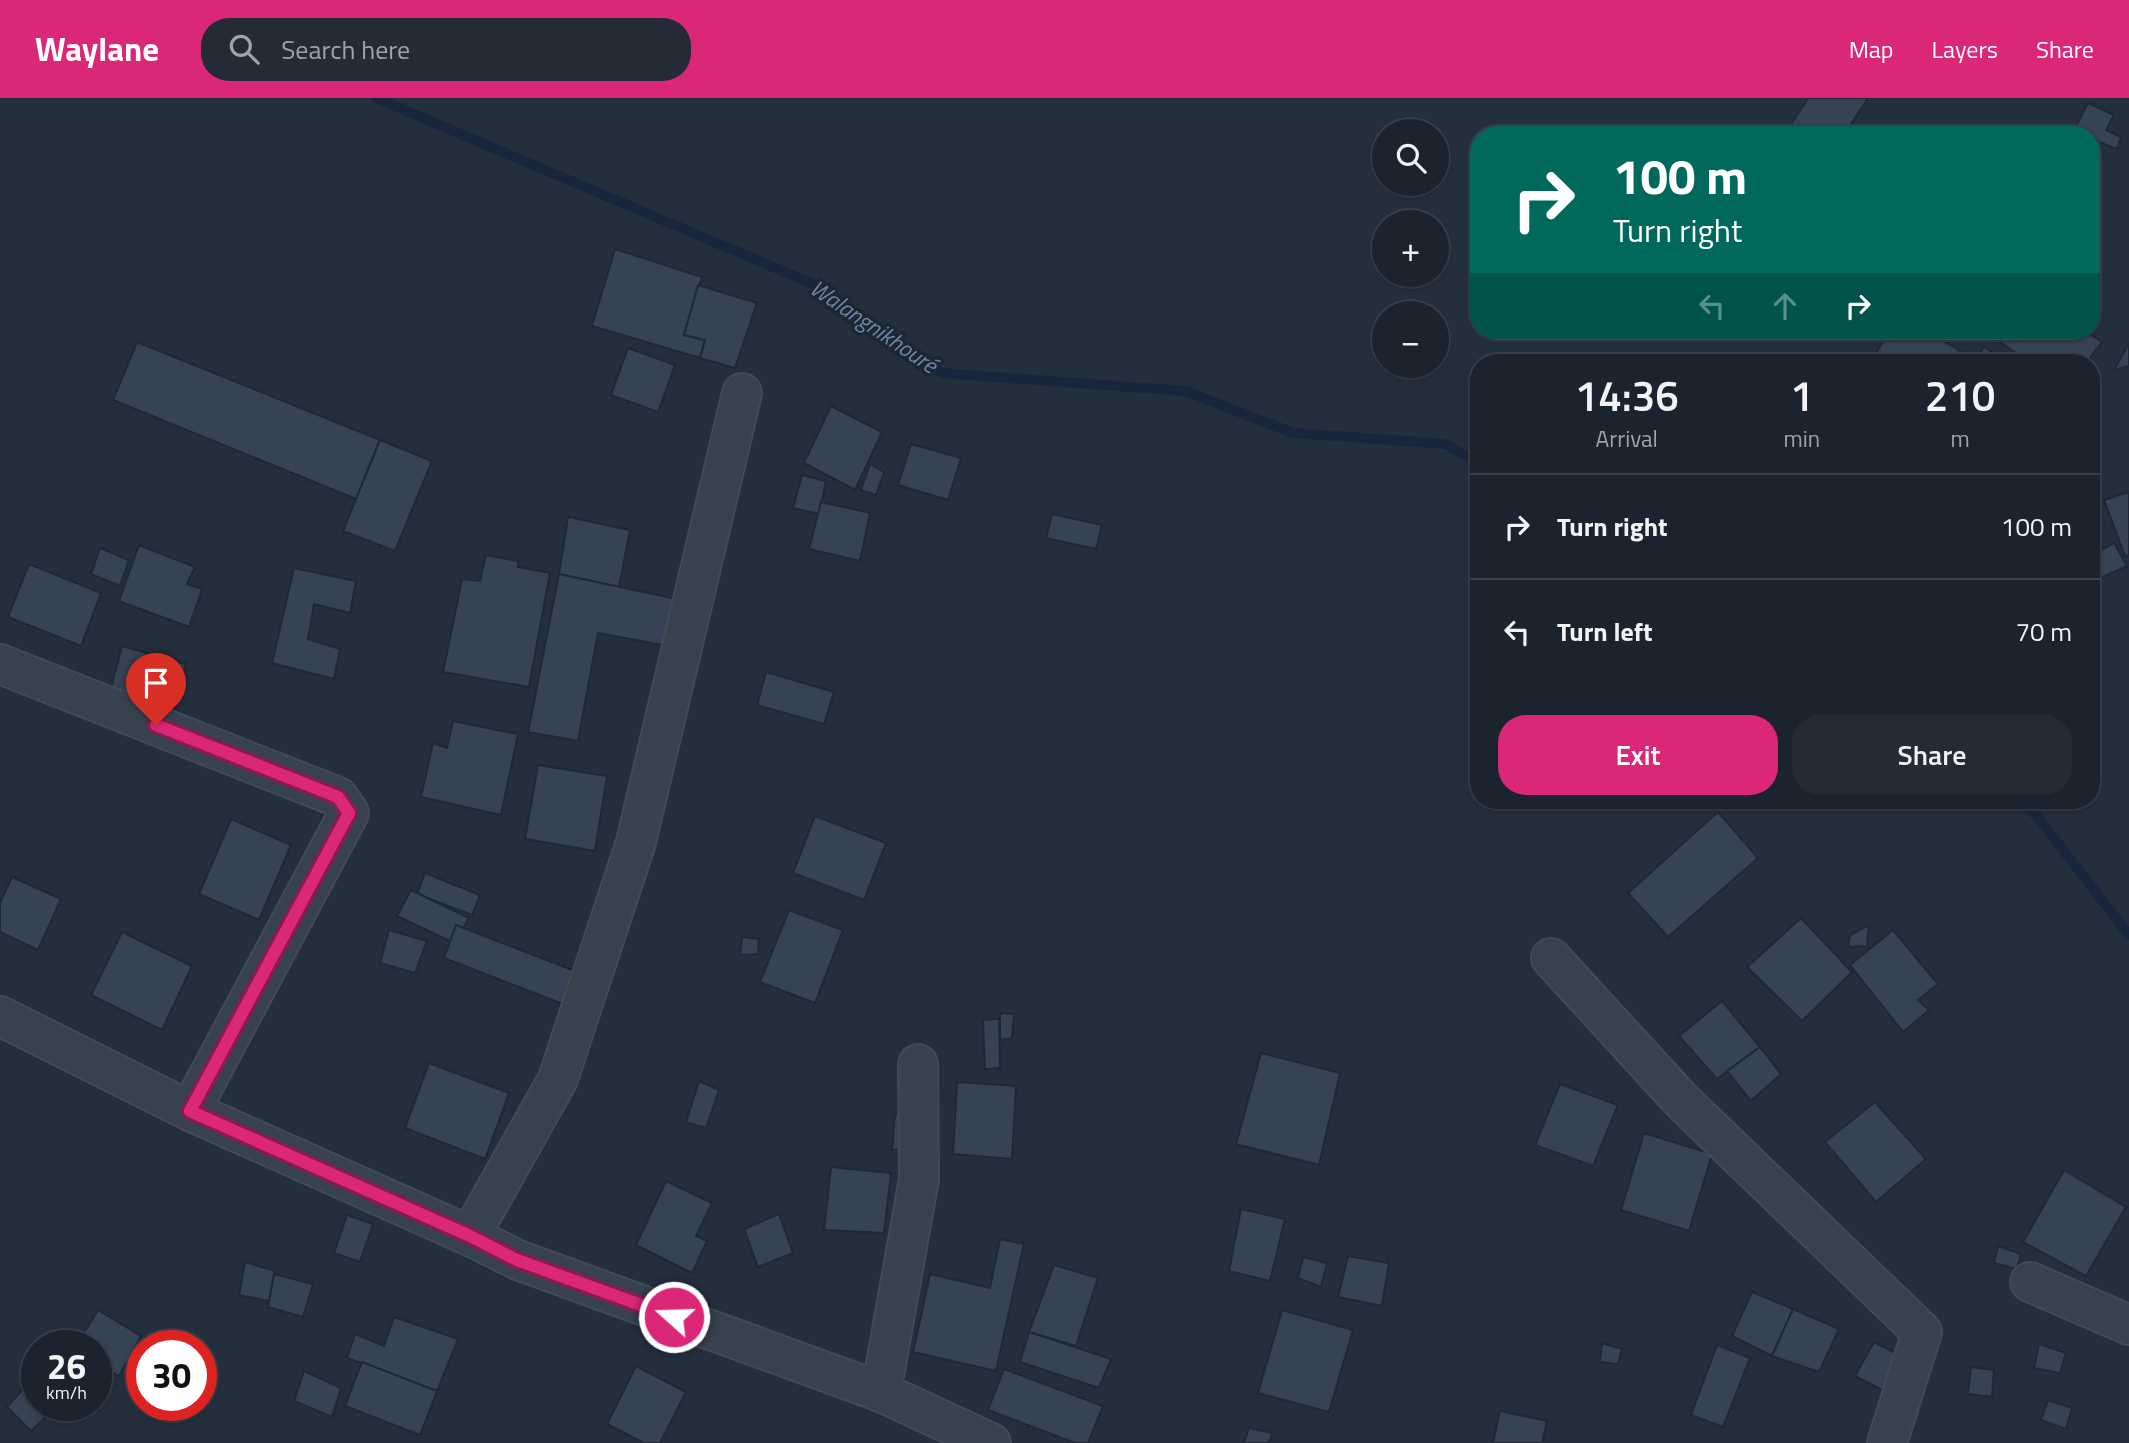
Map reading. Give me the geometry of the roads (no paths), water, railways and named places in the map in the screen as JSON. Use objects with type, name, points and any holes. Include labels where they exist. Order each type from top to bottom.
[{"type":"street","points":[[470,1236],[558,1079],[636,842],[742,393]]},
{"type":"street","points":[[0,664],[338,797],[345,803],[349,813],[190,1111]]},
{"type":"street","points":[[1551,958],[1681,1100],[1922,1332],[1887,1443]]},
{"type":"street","points":[[0,1016],[190,1111],[470,1236],[517,1260],[881,1392],[991,1443]]},
{"type":"street","points":[[881,1392],[919,1179],[918,1064]]},
{"type":"street","points":[[2030,1282],[2129,1325]]},
{"type":"waterway","name":"Walangnikhouré","points":[[376,98],[813,284],[941,373],[1186,391],[1293,433],[1446,444],[1470,459]]},
{"type":"waterway","name":"Walangnikhouré","points":[[2028,809],[2036,815],[2129,935]]}]
